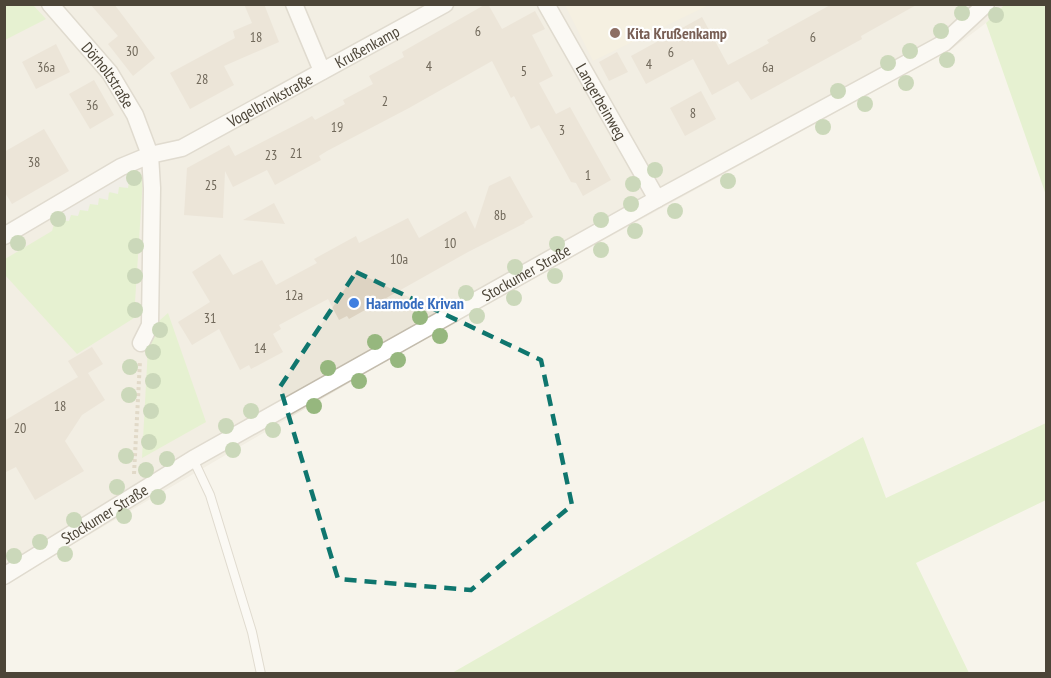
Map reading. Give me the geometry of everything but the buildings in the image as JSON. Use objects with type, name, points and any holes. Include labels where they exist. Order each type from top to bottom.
[{"type":"street","name":"Dörholtstraße","points":[[50,4],[110,74],[135,116],[150,155]]},
{"type":"street","name":"Vogelbrinkstraße","points":[[4,236],[121,167],[150,155],[182,148],[322,71],[294,4]]},
{"type":"street","name":"Krußenkamp","points":[[322,71],[445,4]]},
{"type":"street","name":"Langerbeinweg","points":[[546,4],[657,200]]},
{"type":"street","name":"Stockumer Straße","points":[[4,576],[193,459],[944,43],[986,4]]},
{"type":"street","points":[[141,343],[150,326],[152,188],[150,155]]},
{"type":"lane","points":[[193,459],[210,495],[252,632],[261,674]]},
{"type":"path","points":[[132,495],[141,343]]},
{"type":"highlighted area","points":[[356,272],[541,360],[572,505],[471,590],[338,579],[280,387]]},
{"type":"shaded area","points":[[4,5],[1004,5],[986,23],[953,48],[431,335],[5,584]]},
{"type":"shaded area","name":"Kita Krußenkamp","points":[[565,5],[709,5],[593,61]]},
{"type":"shaded area","points":[[131,169],[128,188],[119,187],[118,194],[109,192],[108,200],[99,198],[98,205],[90,204],[88,211],[80,210],[78,216],[71,215],[69,221],[61,220],[64,207]]},
{"type":"green space","points":[[5,4],[33,5],[46,19],[5,40]]},
{"type":"green space","points":[[1004,5],[1046,5],[1046,195],[986,23]]},
{"type":"green space","points":[[131,169],[143,178],[134,318],[77,354],[5,275],[5,259],[52,231],[57,213],[64,207],[70,215],[119,187]]},
{"type":"green space","points":[[168,313],[206,422],[142,458],[148,347],[159,321]]},
{"type":"green space","points":[[1046,423],[1046,500],[916,563],[969,673],[452,673],[863,437],[886,498]]},
{"type":"place","name":"Kita Krußenkamp","points":[[615,33]]},
{"type":"place","name":"Haarmode Krivan","points":[[354,303]]}]
